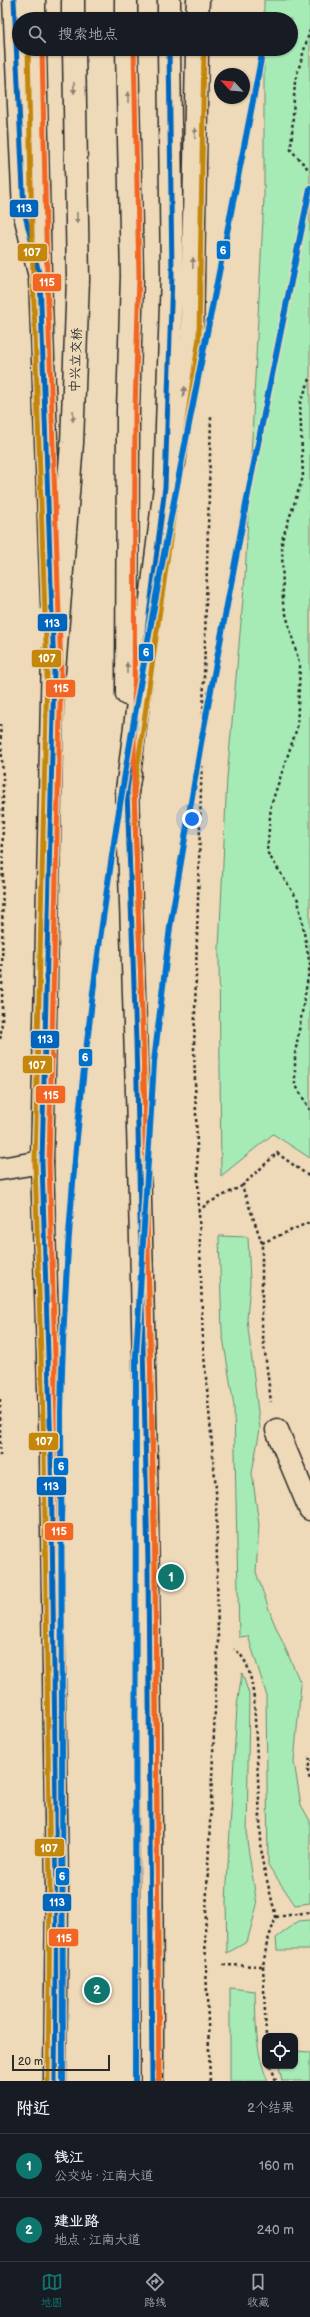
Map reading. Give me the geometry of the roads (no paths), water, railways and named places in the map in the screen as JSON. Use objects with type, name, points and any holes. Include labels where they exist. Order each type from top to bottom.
[{"type":"main road","points":[[14,0],[15,12]]},
{"type":"main road","points":[[34,0],[34,12]]},
{"type":"main road","points":[[73,0],[73,12]]},
{"type":"main road","points":[[126,0],[126,12]]},
{"type":"main road","points":[[168,0],[169,12]]},
{"type":"main road","points":[[197,12],[198,0]]},
{"type":"main road","points":[[17,56],[24,211],[40,278]]},
{"type":"main road","points":[[35,56],[40,278],[54,671],[42,1162],[51,1453],[57,1842],[55,2081]]},
{"type":"main road","name":"中兴立交桥","points":[[54,671],[72,443],[78,279],[74,56]]},
{"type":"main road","points":[[127,56],[132,276],[128,418],[127,791],[136,1041],[148,1563],[152,2081]]},
{"type":"main road","points":[[127,791],[165,487],[172,274],[169,56]]},
{"type":"main road","points":[[127,791],[192,336],[197,56]]},
{"type":"main road","points":[[0,1169],[42,1162]]},
{"type":"main road","points":[[277,1430],[310,1509]]},
{"type":"place","name":"钱江","points":[[171,1577]]},
{"type":"place","name":"建业路","points":[[97,1990]]}]
